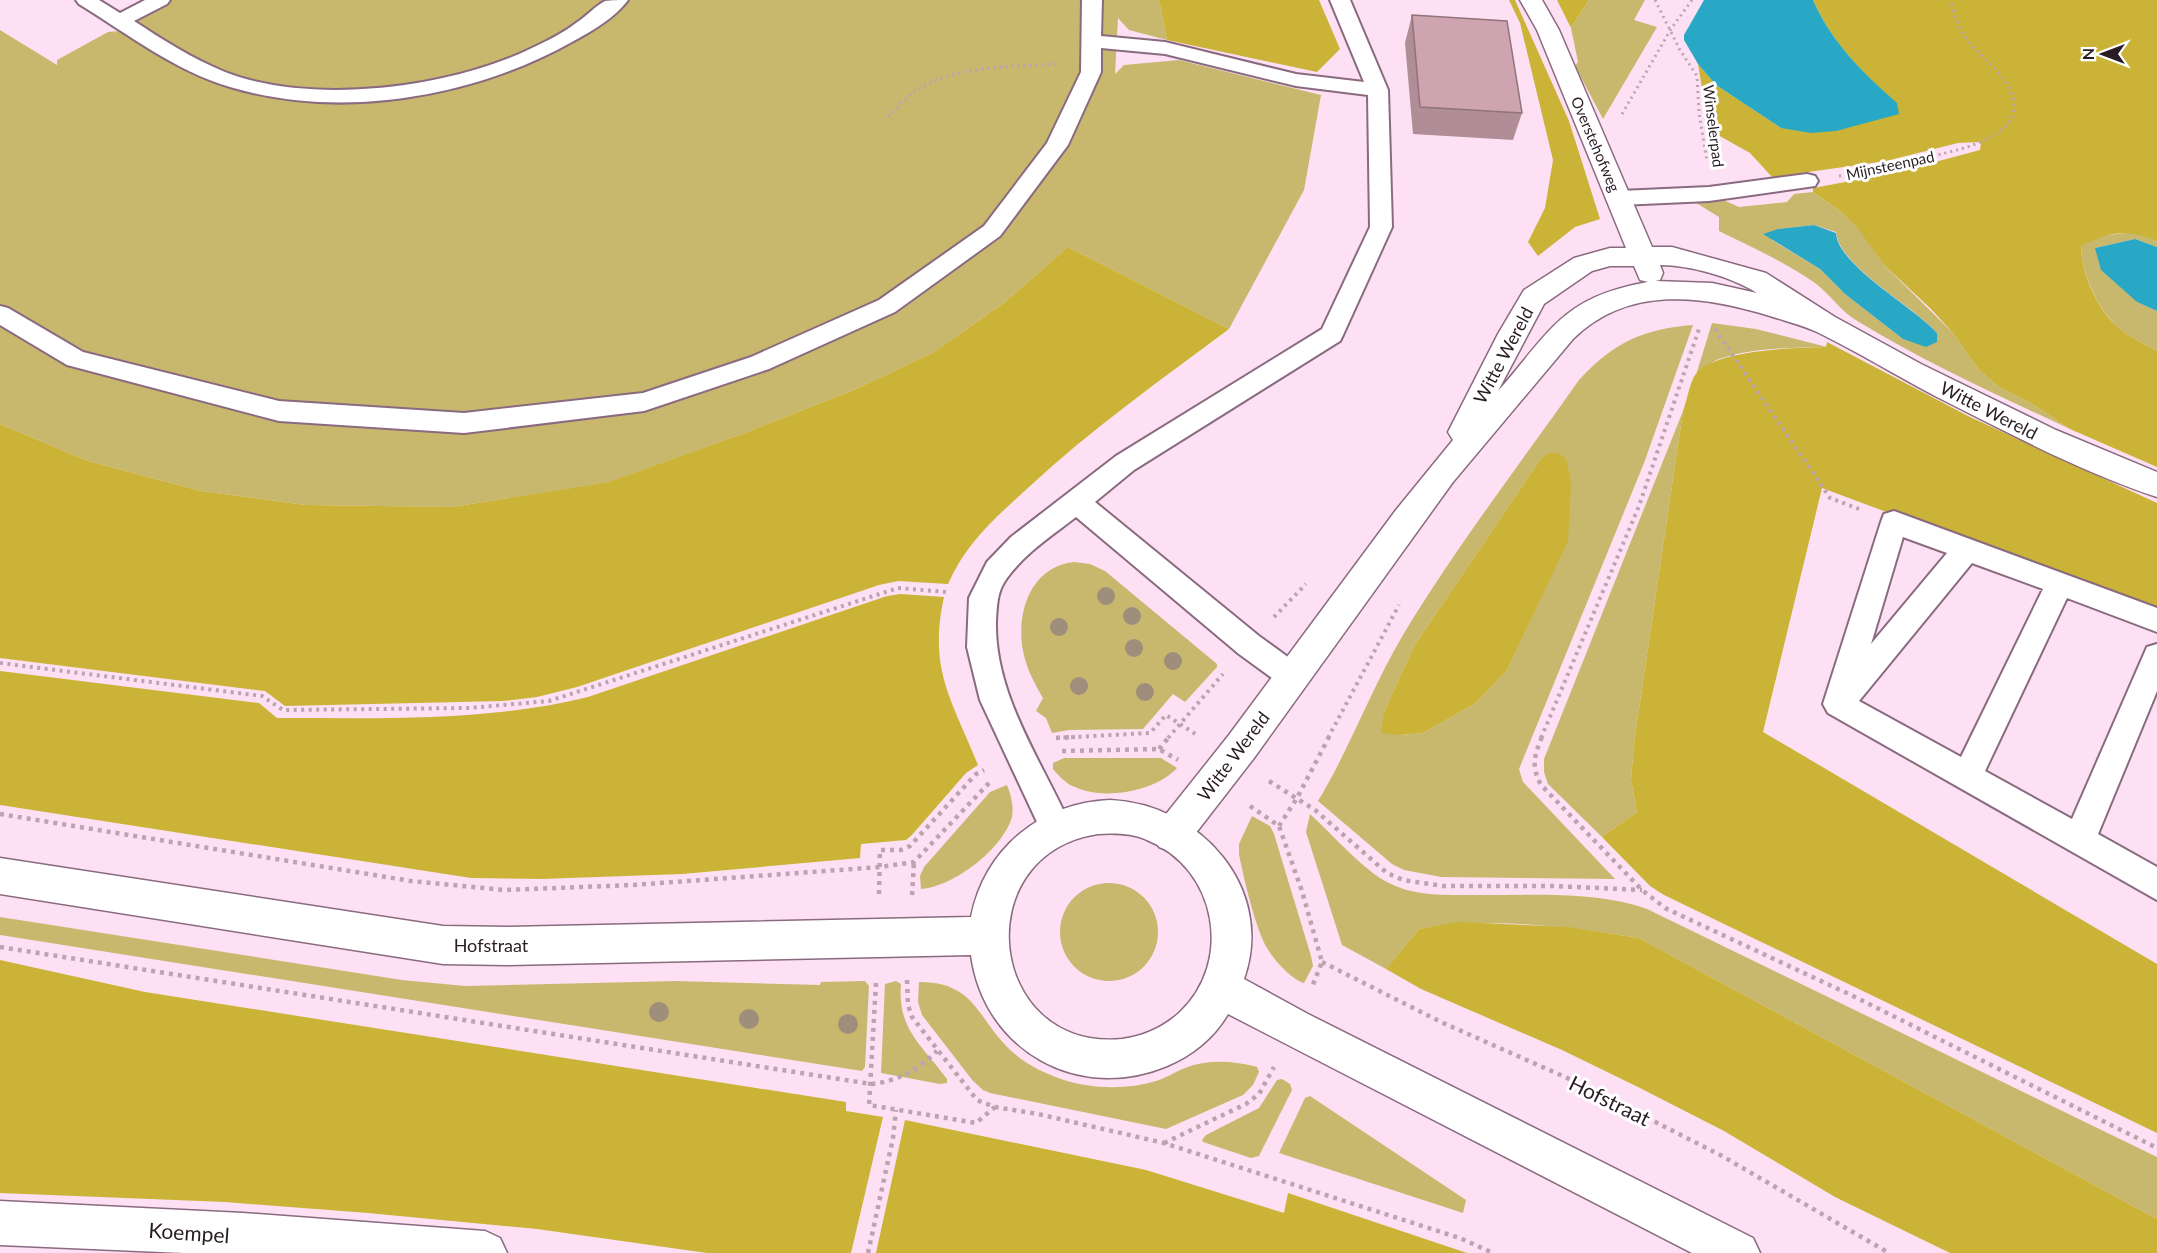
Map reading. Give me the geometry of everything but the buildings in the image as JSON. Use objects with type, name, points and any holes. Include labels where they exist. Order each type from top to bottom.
[{"type":"street","name":"Overstehofweg","points":[[1531,0],[1548,30],[1657,291]]},
{"type":"street","name":"Witte Wereld","points":[[1442,474],[1512,334],[1534,297],[1560,277],[1583,264],[1610,257],[1642,255],[1672,256],[1756,280],[1825,324],[1911,371],[2045,438],[2157,485]]},
{"type":"street","name":"Witte Wereld","points":[[1172,835],[1216,782],[1442,474],[1568,328],[1596,306],[1620,297],[1657,291],[1710,292],[1748,299],[1825,324]]},
{"type":"street","points":[[1100,818],[1137,820],[1172,835],[1198,856],[1219,885],[1230,918],[1232,954],[1223,989],[1200,1022],[1166,1048],[1126,1060],[1083,1057],[1044,1041],[1013,1012],[993,976],[986,936],[992,900],[1009,868],[1033,843],[1055,827],[1077,820],[1100,818]]},
{"type":"street","name":"Hofstraat","points":[[0,876],[443,945],[519,946],[986,936]]},
{"type":"street","points":[[1223,989],[1294,1028],[1738,1253]]},
{"type":"street","name":"Koempel","points":[[0,1223],[121,1227],[386,1244],[485,1253]]},
{"type":"lane","points":[[86,0],[192,64],[236,83],[285,93],[337,96],[393,93],[443,84],[489,71],[533,54],[573,34],[605,13],[618,0]]},
{"type":"lane","points":[[121,20],[160,0]]},
{"type":"lane","points":[[0,314],[76,359],[279,411],[464,423],[644,402],[760,363],[887,306],[992,231],[1057,144],[1091,72],[1092,0]]},
{"type":"lane","points":[[1055,827],[995,700],[981,647],[983,598],[997,570],[1021,545],[1125,463],[1331,335],[1381,227],[1378,90],[1340,0]]},
{"type":"lane","points":[[1092,51],[1165,48],[1296,80],[1378,90]]},
{"type":"lane","points":[[1620,198],[1709,195],[1807,181]]},
{"type":"lane","points":[[1077,502],[1249,645],[1293,676]]},
{"type":"lane","points":[[1839,704],[1894,522],[2157,620]]},
{"type":"lane","points":[[1839,704],[1967,549]]},
{"type":"lane","points":[[1967,777],[2060,584]]},
{"type":"lane","points":[[2079,840],[2157,656]]},
{"type":"lane","points":[[1839,704],[2157,884]]},
{"type":"path","name":"Winselerpad","points":[[1655,0],[1680,50],[1697,76],[1699,113],[1710,175],[1709,195]]},
{"type":"path","points":[[1598,152],[1671,29],[1692,0]]},
{"type":"path","name":"Mijnsteenpad","points":[[1807,181],[1884,168],[1976,145],[1990,139],[2012,117],[2015,104],[2011,89],[1967,40],[1956,21],[1950,0]]},
{"type":"path","points":[[888,117],[915,92],[943,77],[1092,51]]},
{"type":"path","points":[[1701,323],[1639,506],[1535,753],[1534,772],[1541,785],[1642,890],[1665,908],[1863,1001],[2157,1148]]},
{"type":"path","points":[[1711,323],[1830,498]]},
{"type":"path","points":[[0,663],[262,696],[283,710],[503,707],[549,701],[603,685],[898,588],[924,588],[983,598]]},
{"type":"path","points":[[1164,1143],[1246,1104],[1259,1094],[1294,1028],[1322,962],[1302,891],[1280,826],[1400,604]]},
{"type":"path","points":[[0,814],[411,881],[504,890],[633,885],[880,867],[914,862]]},
{"type":"path","points":[[0,947],[871,1084],[895,1082],[906,1077],[937,1052],[977,1100],[995,1107],[1038,1114],[1164,1143],[1460,1239],[1493,1253]]},
{"type":"path","name":"Hofstraat","points":[[1322,962],[1441,1022],[1583,1085],[1722,1156],[1889,1253]]},
{"type":"path","points":[[871,1084],[869,1105],[976,1123],[995,1107]]},
{"type":"path","points":[[868,1253],[893,1138],[896,1110]]},
{"type":"shaded area","points":[[170,0],[610,0],[574,28],[532,50],[485,68],[437,80],[387,88],[337,90],[289,87],[245,78],[215,68],[186,53],[132,19]]},
{"type":"shaded area","points":[[627,0],[1159,0],[1167,40],[1129,30],[1118,18],[1115,74],[1124,65],[1179,60],[1321,95],[1304,190],[1229,329],[1068,247],[1005,302],[934,352],[856,389],[610,482],[452,507],[306,505],[201,491],[88,461],[0,424],[0,30],[57,65],[57,60],[108,32],[120,31],[184,68],[230,88],[280,99],[335,102],[444,88],[611,15]]},
{"type":"shaded area","points":[[1159,0],[1319,0],[1340,49],[1317,72],[1167,40]]},
{"type":"shaded area","points":[[1509,0],[1515,0],[1569,121],[1600,219],[1575,227],[1538,256],[1528,242],[1545,208],[1553,160],[1520,23]]},
{"type":"shaded area","points":[[1557,0],[1589,0],[1571,28]]},
{"type":"shaded area","points":[[1589,0],[1645,0],[1634,20],[1657,27],[1603,119],[1575,66],[1578,62],[1571,28]]},
{"type":"shaded area","points":[[1813,0],[2157,0],[2157,241],[2119,233],[2101,237],[2081,246],[2084,269],[2092,291],[2104,312],[2124,332],[2157,351],[2157,467],[2070,429],[2031,403],[1999,387],[1979,370],[1953,333],[1931,309],[1883,264],[1857,227],[1840,211],[1813,192],[1813,188],[1894,173],[1980,150],[1981,142],[1958,143],[1886,161],[1772,177],[1750,153],[1709,130],[1698,64],[1716,85],[1781,128],[1897,104],[1860,69],[1839,44]]},
{"type":"shaded area","points":[[1813,192],[1840,211],[1858,227],[1883,264],[1953,333],[1979,370],[1999,387],[2031,403],[2070,429],[1936,365],[1859,322],[1804,275],[1719,231],[1719,217],[1693,201],[1721,199],[1739,207],[1787,202],[1794,194]],"holes":[[[1814,225],[1836,232],[1841,246],[1850,259],[1937,333],[1903,339],[1845,294],[1820,269],[1772,240],[1778,229]]]},
{"type":"shaded area","points":[[2135,232],[2157,241],[2157,247],[2135,239],[2095,248],[2137,302],[2157,311],[2157,351],[2124,332],[2104,312],[2092,291],[2084,268],[2081,245],[2099,236]]},
{"type":"shaded area","points":[[1068,247],[1229,329],[1102,425],[1029,487],[973,543],[955,569],[948,584],[898,581],[879,585],[577,687],[537,697],[503,701],[285,706],[265,691],[0,658],[0,424],[88,461],[201,491],[306,505],[452,507],[609,482],[742,434],[856,389],[934,352],[1005,302]]},
{"type":"shaded area","points":[[1712,323],[1756,329],[1827,347],[1745,352],[1716,360],[1696,375]]},
{"type":"shaded area","points":[[1693,325],[1644,463],[1519,769],[1523,782],[1615,879],[1441,877],[1404,870],[1392,864],[1318,801],[1391,655],[1423,602],[1579,380],[1617,347],[1644,334]],"holes":[[[1540,460],[1545,588],[1507,670],[1476,703],[1423,733],[1400,735],[1384,712],[1414,646]]]},
{"type":"shaded area","points":[[1827,342],[1970,417],[2157,503],[2157,613],[1822,488],[1763,732],[2157,964],[2157,1133],[1664,895],[1650,886],[1602,837],[1637,812],[1631,780],[1634,743],[1683,411],[1693,379],[1705,366],[1736,355],[1826,347]]},
{"type":"shaded area","points":[[1683,411],[1634,743],[1631,780],[1637,812],[1602,837],[1548,784],[1544,772],[1544,759]]},
{"type":"shaded area","points":[[1549,453],[1558,453],[1566,459],[1571,481],[1568,541],[1507,670],[1476,703],[1423,733],[1400,735],[1381,733],[1384,712],[1414,646],[1540,460]]},
{"type":"shaded area","points":[[1074,562],[1090,564],[1105,571],[1217,664],[1217,667],[1185,702],[1173,694],[1143,729],[1069,730],[1052,733],[1046,718],[1036,711],[1043,698],[1024,657],[1021,636],[1024,607],[1029,594],[1046,573]]},
{"type":"shaded area","points":[[900,594],[944,597],[939,645],[941,665],[952,703],[978,765],[966,773],[906,840],[861,844],[860,858],[682,874],[541,879],[471,878],[0,805],[0,671],[259,703],[277,718],[473,715],[550,705],[588,697],[887,596]]},
{"type":"shaded area","points":[[1064,758],[1161,758],[1177,768],[1168,776],[1143,788],[1100,793],[1075,787],[1060,777],[1053,769],[1053,763]]},
{"type":"shaded area","points":[[1007,785],[1012,801],[1012,817],[998,841],[988,853],[961,874],[934,887],[921,889],[920,876],[924,867],[990,792]]},
{"type":"shaded area","points":[[1310,814],[1369,870],[1389,883],[1418,893],[1582,896],[1647,909],[2157,1157],[2157,1219],[1639,938],[1529,924],[1447,925],[1419,929],[1386,969],[1342,945],[1306,832]]},
{"type":"shaded area","points":[[1252,816],[1270,826],[1274,834],[1311,956],[1313,966],[1304,983],[1288,973],[1274,958],[1263,940],[1254,916],[1239,854],[1239,844]]},
{"type":"shaded area","points":[[1109,883],[1128,887],[1144,897],[1154,913],[1158,932],[1154,951],[1144,967],[1128,977],[1109,981],[1090,977],[1074,967],[1064,951],[1060,932],[1064,913],[1074,897],[1090,887]]},
{"type":"shaded area","points":[[0,917],[402,980],[465,986],[676,981],[820,985],[821,982],[865,981],[869,986],[865,1067],[862,1071],[0,935]]},
{"type":"shaded area","points":[[1458,922],[1568,927],[1639,938],[2157,1219],[2157,1253],[1950,1253],[1835,1197],[1724,1131],[1640,1088],[1562,1050],[1421,989],[1386,969],[1419,929]]},
{"type":"shaded area","points":[[0,960],[145,992],[846,1102],[846,1111],[883,1117],[851,1253],[707,1253],[537,1229],[368,1213],[225,1202],[0,1193]]},
{"type":"shaded area","points":[[896,981],[901,984],[901,1000],[907,1025],[920,1046],[947,1079],[947,1083],[940,1084],[881,1073],[885,984]]},
{"type":"shaded area","points":[[919,982],[939,984],[954,989],[975,1006],[1003,1043],[1026,1063],[1055,1077],[1072,1082],[1108,1087],[1133,1086],[1160,1080],[1194,1065],[1212,1062],[1248,1065],[1257,1067],[1259,1072],[1253,1085],[1243,1095],[1166,1129],[990,1093],[973,1081],[922,1015],[918,1002]]},
{"type":"shaded area","points":[[1282,1079],[1290,1084],[1292,1090],[1259,1156],[1251,1158],[1203,1142],[1206,1135],[1259,1108],[1277,1080]]},
{"type":"shaded area","points":[[1310,1096],[1466,1200],[1463,1213],[1279,1153],[1305,1098]]},
{"type":"shaded area","points":[[905,1120],[1146,1170],[1284,1213],[1288,1193],[1467,1253],[876,1253]]},
{"type":"water","points":[[1704,0],[1813,0],[1839,44],[1860,69],[1897,103],[1899,114],[1836,131],[1811,133],[1781,128],[1716,85],[1698,64],[1684,40],[1684,35]]},
{"type":"water","points":[[1814,225],[1836,233],[1840,246],[1849,259],[1937,333],[1937,342],[1926,347],[1903,339],[1845,294],[1820,269],[1763,234],[1778,229]]},
{"type":"water","points":[[2135,239],[2157,247],[2157,311],[2137,302],[2101,270],[2095,248]]}]
